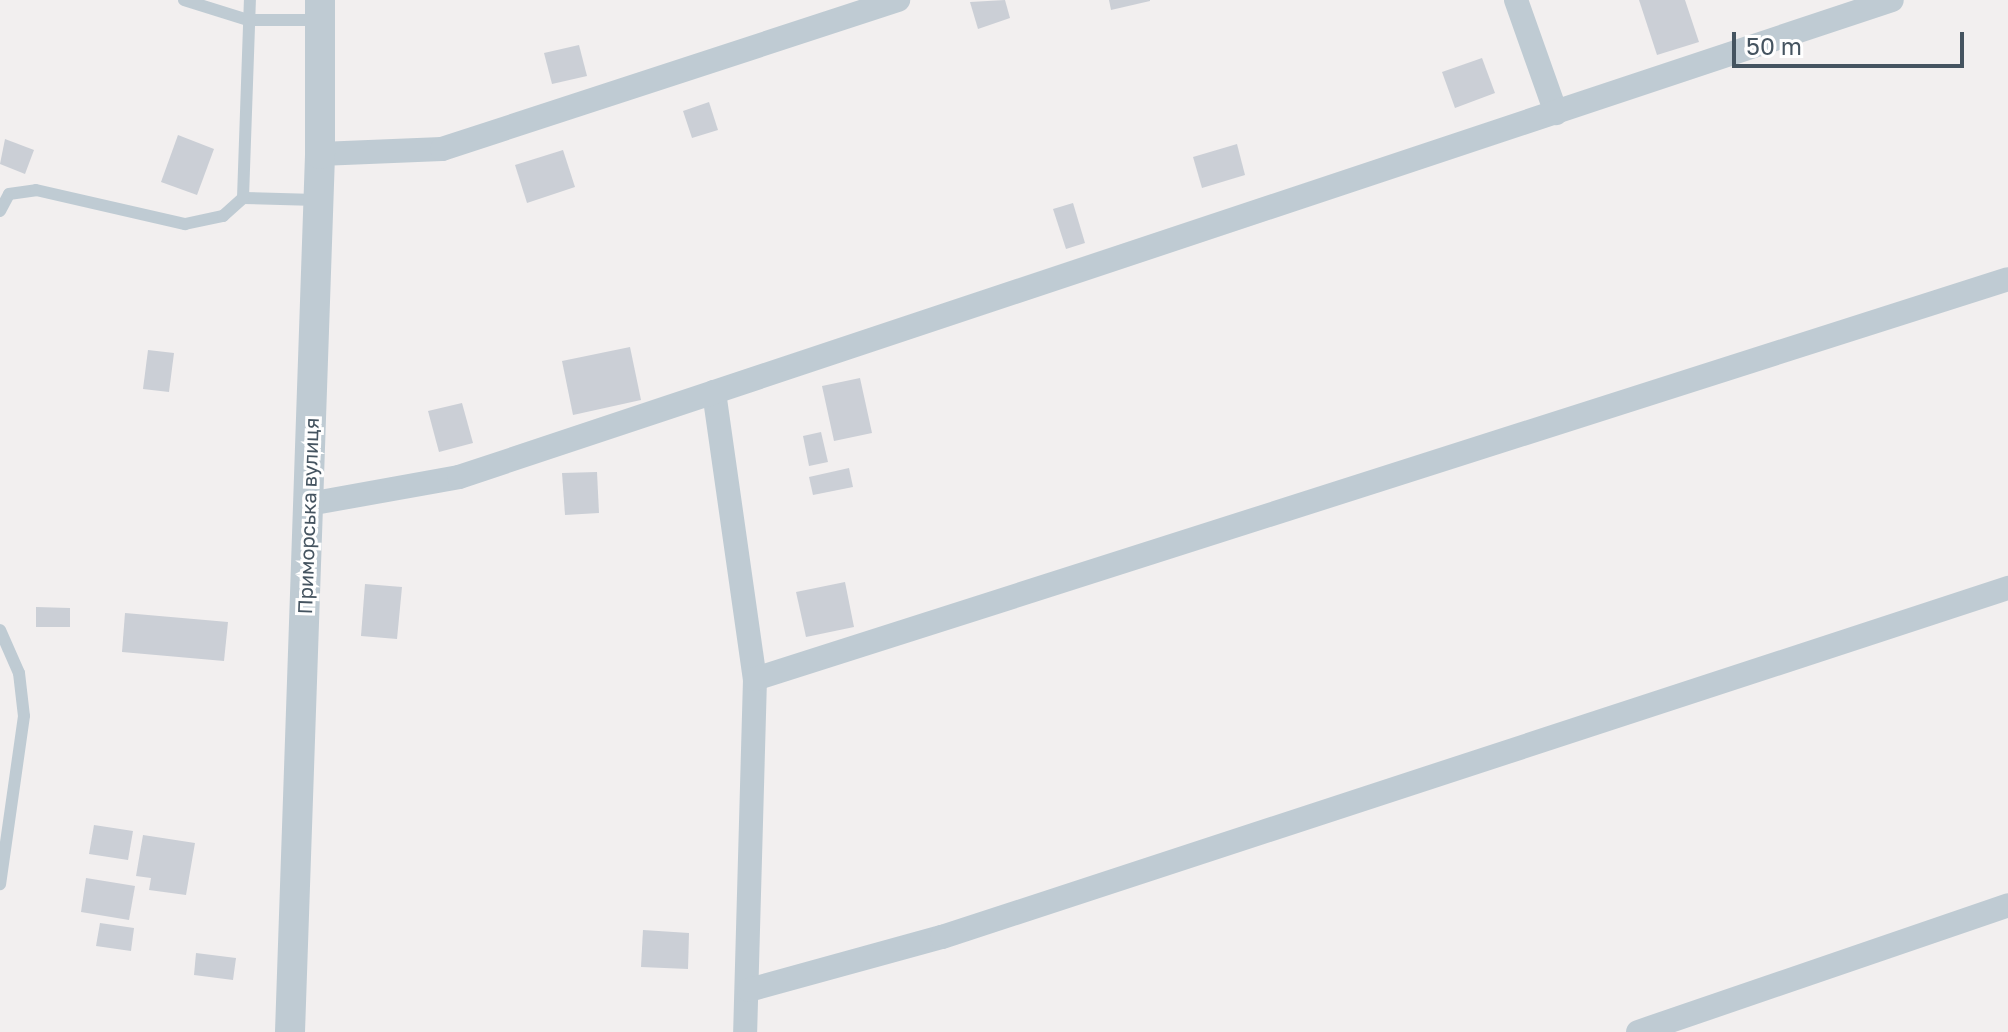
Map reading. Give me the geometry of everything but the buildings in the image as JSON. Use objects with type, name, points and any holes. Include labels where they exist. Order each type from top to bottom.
[{"type":"street","points":[[320,154],[442,149],[898,0]]},
{"type":"street","points":[[1516,0],[1556,113]]},
{"type":"street","points":[[309,504],[459,477],[1892,0]]},
{"type":"street","name":"Приморська вулиця","points":[[290,1032],[309,504],[316,200],[320,154],[319,10]]},
{"type":"street","points":[[755,679],[2008,279]]},
{"type":"street","points":[[714,392],[755,679],[749,990],[745,1032]]},
{"type":"street","points":[[749,990],[942,937],[2008,588]]},
{"type":"street","points":[[1638,1032],[2008,905]]},
{"type":"lane","points":[[184,0],[248,20],[319,10]]},
{"type":"lane","points":[[243,198],[250,0]]},
{"type":"lane","points":[[0,211],[9,194],[36,190],[185,224],[223,216],[243,198],[316,200]]},
{"type":"lane","points":[[0,630],[19,673],[24,716],[0,884]]}]
